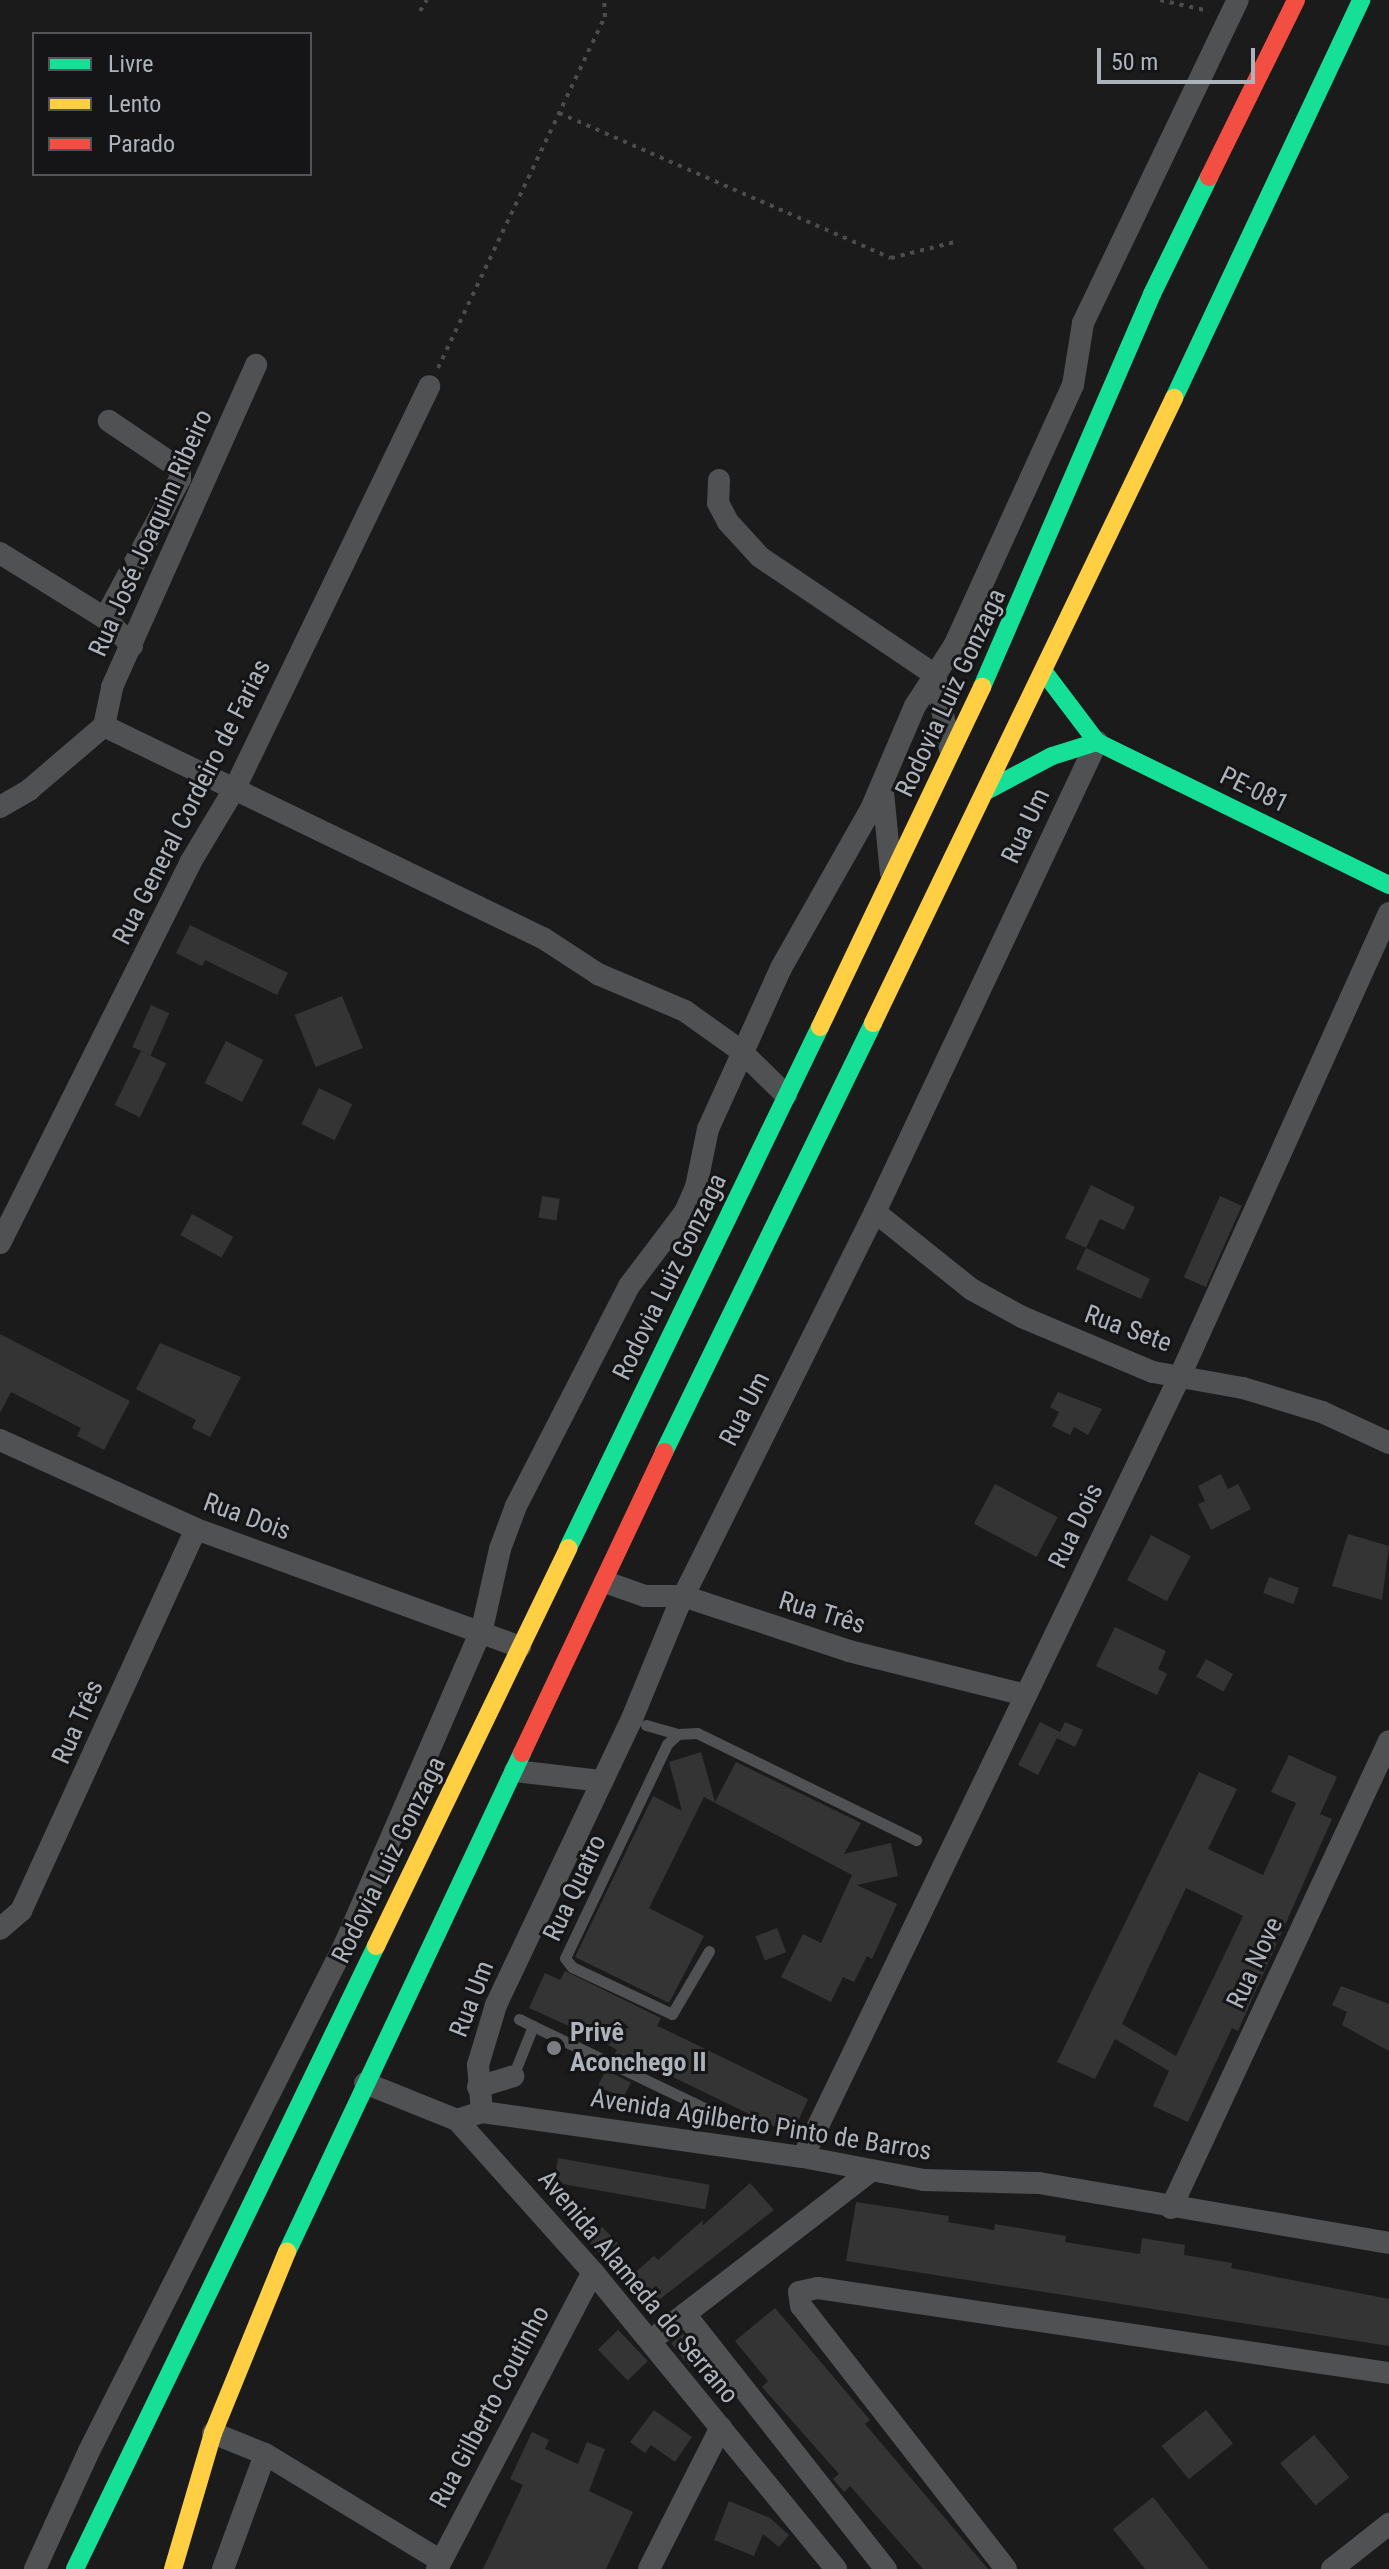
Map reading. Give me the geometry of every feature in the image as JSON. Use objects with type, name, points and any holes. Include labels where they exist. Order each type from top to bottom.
[{"type":"main road","name":"Rodovia Luiz Gonzaga","points":[[75,2569],[951,756],[1038,566],[1152,294],[1296,0]]},
{"type":"main road","points":[[173,2569],[213,2433],[275,2278],[365,2083],[605,1582],[687,1403],[988,790],[1361,0]]},
{"type":"main road","points":[[988,790],[1052,756],[1097,742],[1044,672]]},
{"type":"main road","name":"PE-081","points":[[1097,742],[1389,885]]},
{"type":"street","points":[[35,2569],[89,2451],[344,1946],[482,1629],[500,1549],[516,1506],[629,1286],[685,1212],[696,1187],[708,1129],[741,1051],[884,781],[935,675],[954,646],[1073,385],[1083,323],[1237,0]]},
{"type":"street","name":"Rua José Joaquim Ribeiro","points":[[104,726],[108,697],[256,365]]},
{"type":"street","name":"Rua General Cordeiro de Farias","points":[[0,1243],[190,863],[236,786],[429,386]]},
{"type":"street","points":[[105,618],[180,479],[180,469],[109,421]]},
{"type":"street","points":[[719,480],[718,503],[728,522],[760,557],[935,675],[951,756]]},
{"type":"street","points":[[0,553],[105,618],[132,646]]},
{"type":"street","points":[[0,807],[29,790],[104,726],[236,786],[543,938],[598,974],[685,1011],[741,1051],[786,1095]]},
{"type":"street","name":"Rua Um","points":[[482,2112],[478,2087],[482,2043],[496,2005],[602,1781],[638,1723],[683,1596],[875,1212],[1097,742]]},
{"type":"street","points":[[884,781],[883,825],[892,878]]},
{"type":"street","name":"Rua Dois","points":[[803,2157],[1180,1376],[1389,913]]},
{"type":"street","name":"Rua Sete","points":[[875,1212],[971,1289],[1022,1317],[1101,1353],[1322,1412],[1389,1443]]},
{"type":"street","name":"Rua Dois","points":[[0,1440],[196,1529],[482,1629],[520,1647]]},
{"type":"street","name":"Rua Três","points":[[0,1929],[12,1923],[26,1901],[196,1529]]},
{"type":"street","name":"Rua Três","points":[[605,1582],[645,1596],[683,1596],[849,1651],[1026,1695]]},
{"type":"street","name":"Rua Nove","points":[[1171,2208],[1389,1741]]},
{"type":"street","points":[[515,1771],[602,1781]]},
{"type":"street","points":[[478,2087],[513,2076]]},
{"type":"street","name":"Avenida Alameda do Serrano","points":[[365,2083],[457,2120],[593,2272],[836,2569]]},
{"type":"street","name":"Avenida Agilberto Pinto de Barros","points":[[457,2120],[482,2112],[803,2157],[924,2180],[1039,2183],[1389,2243]]},
{"type":"street","points":[[650,2341],[871,2171]]},
{"type":"street","name":"Rua Gilberto Coutinho","points":[[439,2565],[593,2272]]},
{"type":"street","points":[[1006,2569],[801,2306],[799,2292],[818,2288],[1389,2373]]},
{"type":"street","name":"Avenida Alameda do Serrano","points":[[685,2314],[886,2569]]},
{"type":"street","points":[[649,2569],[721,2427]]},
{"type":"street","points":[[213,2433],[265,2454],[439,2565]]},
{"type":"street","points":[[223,2569],[265,2454]]},
{"type":"street","points":[[1332,2569],[1389,2524]]},
{"type":"lane","points":[[638,1723],[678,1734],[697,1733],[916,1840]]},
{"type":"lane","name":"Rua Quatro","points":[[678,1734],[667,1744],[565,1958],[572,1967],[665,2015],[682,2005],[709,1951]]},
{"type":"lane","points":[[519,2019],[731,2121]]},
{"type":"lane","points":[[513,2076],[533,2026]]},
{"type":"path","points":[[420,11],[427,0]]},
{"type":"path","points":[[429,386],[605,17],[604,0]]},
{"type":"path","points":[[1160,0],[1214,12],[1237,0]]},
{"type":"path","points":[[559,113],[891,258],[959,241]]},
{"type":"building","points":[[190,925],[288,973],[277,995],[205,960],[202,966],[176,953]]},
{"type":"building","points":[[342,996],[363,1048],[316,1067],[295,1015]]},
{"type":"building","points":[[151,1005],[169,1013],[151,1055],[132,1047]]},
{"type":"building","points":[[226,1041],[263,1060],[242,1102],[205,1083]]},
{"type":"building","points":[[141,1051],[166,1063],[140,1117],[115,1105]]},
{"type":"building","points":[[319,1088],[352,1104],[335,1140],[301,1124]]},
{"type":"building","points":[[1091,1185],[1135,1207],[1124,1230],[1100,1219],[1086,1248],[1065,1238]]},
{"type":"building","points":[[542,1196],[560,1199],[556,1221],[539,1218]]},
{"type":"building","points":[[1220,1196],[1242,1206],[1206,1287],[1184,1277]]},
{"type":"building","points":[[192,1214],[233,1237],[221,1258],[180,1235]]},
{"type":"building","points":[[1086,1248],[1150,1279],[1141,1299],[1076,1269]]},
{"type":"building","points":[[0,1334],[130,1401],[104,1450],[77,1436],[81,1428],[11,1392],[0,1413]]},
{"type":"building","points":[[160,1343],[241,1377],[210,1437],[192,1428],[196,1420],[136,1389]]},
{"type":"building","points":[[1058,1392],[1102,1409],[1088,1435],[1074,1427],[1070,1435],[1052,1426],[1059,1412],[1050,1407]]},
{"type":"building","points":[[1221,1474],[1228,1489],[1238,1484],[1251,1509],[1211,1530],[1198,1504],[1205,1501],[1198,1486]]},
{"type":"building","points":[[995,1484],[1058,1517],[1037,1557],[974,1524]]},
{"type":"building","points":[[1348,1534],[1389,1546],[1382,1600],[1332,1586]]},
{"type":"building","points":[[1151,1535],[1191,1556],[1167,1601],[1127,1580]]},
{"type":"building","points":[[1269,1577],[1299,1588],[1293,1604],[1263,1593]]},
{"type":"building","points":[[1115,1627],[1166,1651],[1158,1669],[1167,1674],[1157,1695],[1096,1666]]},
{"type":"building","points":[[1206,1659],[1233,1674],[1223,1692],[1196,1676]]},
{"type":"building","points":[[1040,1722],[1060,1732],[1065,1722],[1083,1730],[1075,1747],[1057,1738],[1038,1775],[1018,1765]]},
{"type":"building","points":[[701,1752],[715,1802],[736,1762],[861,1823],[844,1854],[891,1843],[898,1876],[857,1885],[897,1904],[872,1959],[867,1956],[854,1982],[843,1977],[831,2002],[781,1977],[803,1934],[821,1943],[852,1875],[704,1797],[649,1908],[704,1936],[669,2003],[575,1957],[653,1796],[682,1811],[669,1762]]},
{"type":"building","points":[[1289,1755],[1337,1777],[1320,1814],[1332,1819],[1238,2031],[1232,2028],[1188,2122],[1153,2106],[1169,2071],[1115,2039],[1095,2079],[1057,2062],[1199,1772],[1237,1789],[1208,1849],[1263,1875],[1296,1803],[1271,1792]],"holes":[[[1186,1888],[1243,1916],[1176,2056],[1122,2024]]]},
{"type":"building","points":[[777,1928],[786,1952],[765,1961],[756,1936]]},
{"type":"building","points":[[565,1971],[661,2018],[657,2026],[808,2099],[792,2135],[642,2062],[639,2068],[614,2055],[617,2050],[602,2041],[529,2008],[545,1973],[560,1980]]},
{"type":"building","points":[[1341,1986],[1389,2004],[1389,2051],[1342,2025],[1347,2012],[1332,2005]]},
{"type":"building","points":[[606,2070],[631,2083],[623,2099],[598,2086]]},
{"type":"building","points":[[558,2158],[710,2185],[705,2209],[554,2183]]},
{"type":"building","points":[[750,2183],[774,2210],[655,2303],[631,2276],[654,2256],[658,2260],[703,2220],[702,2226]]},
{"type":"building","points":[[856,2202],[949,2216],[948,2222],[994,2230],[995,2224],[1066,2236],[1065,2242],[1140,2254],[1142,2238],[1185,2245],[1184,2255],[1232,2263],[1231,2268],[1389,2299],[1389,2346],[846,2261]]},
{"type":"building","points":[[602,2227],[622,2248],[608,2262],[588,2241]]},
{"type":"building","points":[[775,2308],[870,2420],[865,2424],[988,2569],[923,2569],[850,2486],[844,2492],[833,2479],[839,2474],[762,2387],[768,2381],[735,2341]]},
{"type":"building","points":[[618,2330],[648,2361],[628,2380],[598,2349]]},
{"type":"building","points":[[683,2334],[702,2358],[690,2368],[671,2343]]},
{"type":"building","points":[[654,2410],[692,2437],[675,2462],[651,2445],[645,2453],[630,2442]]},
{"type":"building","points":[[1206,2410],[1233,2443],[1189,2479],[1162,2446]]},
{"type":"building","points":[[532,2432],[549,2440],[545,2449],[578,2464],[587,2442],[605,2449],[589,2491],[633,2512],[606,2569],[483,2569],[523,2485],[510,2479]]},
{"type":"building","points":[[1314,2435],[1349,2477],[1316,2505],[1280,2463]]},
{"type":"building","points":[[1153,2497],[1209,2569],[1145,2569],[1113,2529]]},
{"type":"building","points":[[729,2501],[770,2518],[789,2535],[779,2547],[763,2534],[754,2556],[714,2540]]},
{"type":"traffic: fast","points":[[1174,398],[1361,0]]},
{"type":"traffic: fast","points":[[982,687],[1152,294],[1209,177]]},
{"type":"traffic: fast","points":[[1044,672],[1097,742],[1389,885]]},
{"type":"traffic: fast","points":[[988,790],[1052,756],[1097,742]]},
{"type":"traffic: fast","points":[[664,1452],[873,1023]]},
{"type":"traffic: fast","points":[[568,1548],[820,1027]]},
{"type":"traffic: fast","points":[[287,2252],[522,1753]]},
{"type":"traffic: fast","points":[[75,2569],[376,1946]]},
{"type":"traffic: slow","points":[[873,1023],[1174,398]]},
{"type":"traffic: slow","points":[[820,1027],[982,687]]},
{"type":"traffic: slow","points":[[376,1946],[568,1548]]},
{"type":"traffic: slow","points":[[173,2569],[213,2433],[287,2252]]},
{"type":"traffic: jam","points":[[1209,177],[1296,0]]},
{"type":"traffic: jam","points":[[522,1753],[664,1452]]},
{"type":"place","name":"Privê Aconchego II","points":[[554,2048]]}]
